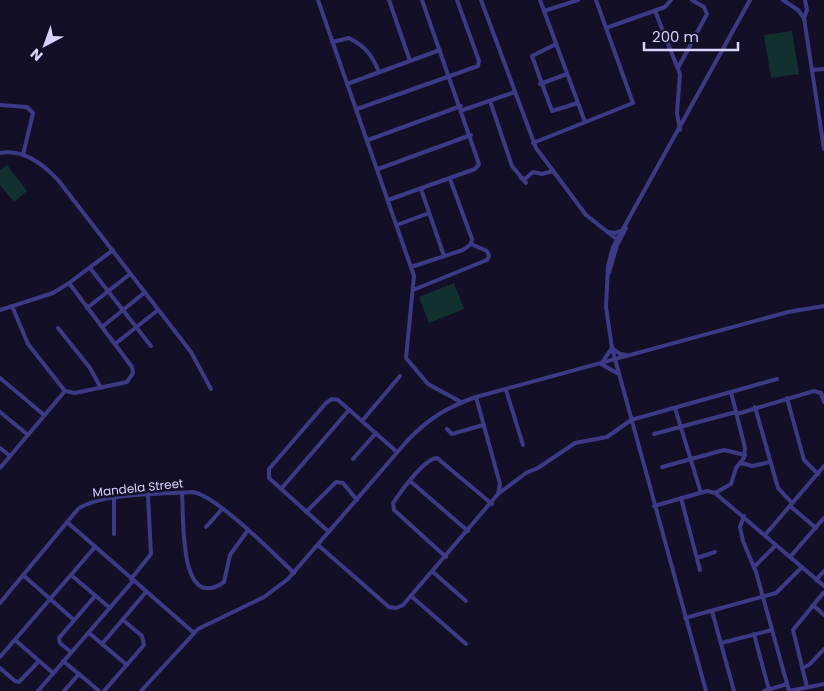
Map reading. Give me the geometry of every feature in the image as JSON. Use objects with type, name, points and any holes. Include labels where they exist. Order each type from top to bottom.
[{"type":"street","points":[[318,0],[414,276],[407,360],[422,379],[434,390],[461,402]]},
{"type":"street","points":[[389,0],[410,61]]},
{"type":"street","points":[[388,200],[450,179],[475,169],[479,165],[462,108],[422,0]]},
{"type":"street","points":[[357,110],[473,70],[480,64],[457,0]]},
{"type":"street","points":[[482,0],[533,143],[586,215],[618,240]]},
{"type":"street","points":[[540,0],[585,122]]},
{"type":"street","points":[[544,11],[578,0]]},
{"type":"street","points":[[533,143],[633,102],[596,0]]},
{"type":"street","points":[[606,28],[655,11],[665,6],[671,0]]},
{"type":"street","points":[[678,68],[707,14],[705,8],[692,0]]},
{"type":"street","points":[[618,240],[750,0]]},
{"type":"street","points":[[783,0],[798,10],[804,18],[824,149]]},
{"type":"street","points":[[804,18],[807,10],[805,0]]},
{"type":"street","points":[[655,11],[681,80],[677,113],[680,130]]},
{"type":"street","points":[[332,42],[349,38],[367,48],[372,54],[379,72]]},
{"type":"street","points":[[556,44],[532,56],[540,84],[552,111],[578,103]]},
{"type":"street","points":[[347,84],[440,50]]},
{"type":"street","points":[[812,70],[824,69]]},
{"type":"street","points":[[540,84],[567,74]]},
{"type":"street","points":[[368,140],[515,92]]},
{"type":"street","points":[[490,100],[510,161],[520,178],[526,183]]},
{"type":"street","points":[[0,106],[27,107],[33,113],[23,154]]},
{"type":"street","points":[[378,169],[471,135]]},
{"type":"street","points":[[0,154],[23,154],[40,163],[52,173],[191,352],[211,390]]},
{"type":"street","points":[[520,178],[525,179],[533,172],[542,174],[553,171]]},
{"type":"street","points":[[411,267],[463,250],[471,244],[472,239],[450,179]]},
{"type":"street","points":[[421,189],[444,256]]},
{"type":"street","points":[[638,204],[618,240],[608,277],[607,312],[612,348],[706,691]]},
{"type":"street","points":[[397,225],[429,213]]},
{"type":"street","points":[[605,231],[615,233],[622,231]]},
{"type":"street","points":[[413,290],[487,260],[489,256],[487,251],[471,244]]},
{"type":"street","points":[[0,310],[53,293],[90,268],[112,250]]},
{"type":"street","points":[[90,268],[110,291],[151,346]]},
{"type":"street","points":[[87,308],[130,274]]},
{"type":"street","points":[[12,306],[28,344],[65,391],[75,393],[122,384],[131,378],[133,373],[132,367],[69,283]]},
{"type":"street","points":[[102,327],[144,292]]},
{"type":"street","points":[[141,691],[194,633],[207,623],[264,597],[294,573],[397,452],[433,417],[461,402],[476,397],[788,312],[824,306]]},
{"type":"street","points":[[115,344],[158,310]]},
{"type":"street","points":[[58,328],[90,368],[100,388]]},
{"type":"street","points":[[612,348],[620,354],[630,356]]},
{"type":"street","points":[[601,364],[612,348]]},
{"type":"street","points":[[618,372],[621,362],[630,356]]},
{"type":"street","points":[[601,364],[618,372]]},
{"type":"street","points":[[362,421],[400,376]]},
{"type":"street","points":[[0,378],[44,416]]},
{"type":"street","points":[[498,494],[526,473],[538,468],[570,445],[607,437],[631,420],[777,379]]},
{"type":"street","points":[[506,390],[523,444]]},
{"type":"street","points":[[0,468],[65,391]]},
{"type":"street","points":[[654,434],[817,391],[821,393],[824,402]]},
{"type":"street","points":[[654,506],[701,493],[715,493],[730,484],[736,468],[745,455],[745,444],[731,392]]},
{"type":"street","points":[[318,545],[389,607],[399,608],[433,572],[492,504],[498,494],[500,484],[476,397]]},
{"type":"street","points":[[787,398],[804,460],[818,474]]},
{"type":"street","points":[[330,532],[268,477],[268,470],[326,403],[336,399],[397,452]]},
{"type":"street","points":[[755,407],[778,488],[791,504],[816,528]]},
{"type":"street","points":[[675,408],[701,493]]},
{"type":"street","points":[[281,489],[349,410]]},
{"type":"street","points":[[0,412],[28,435]]},
{"type":"street","points":[[447,429],[454,434],[483,425]]},
{"type":"street","points":[[353,459],[376,433]]},
{"type":"street","points":[[0,448],[10,456]]},
{"type":"street","points":[[662,467],[724,450],[745,455]]},
{"type":"street","points":[[446,557],[394,510],[393,502],[410,481],[428,461],[437,458],[492,504]]},
{"type":"street","points":[[741,462],[752,466],[770,462]]},
{"type":"street","points":[[765,535],[824,466]]},
{"type":"street","points":[[410,481],[468,531]]},
{"type":"street","points":[[306,512],[336,482],[343,483],[357,500]]},
{"type":"street","points":[[182,493],[188,569],[193,581],[198,586],[212,587],[225,580],[230,555],[248,530]]},
{"type":"street","name":"Mandela Street","points":[[0,603],[78,509],[87,504],[114,498],[182,493],[203,495],[248,530],[294,573]]},
{"type":"street","points":[[715,493],[824,586]]},
{"type":"street","points":[[38,691],[110,608],[151,554],[148,496]]},
{"type":"street","points":[[114,498],[114,534]]},
{"type":"street","points":[[681,498],[700,570]]},
{"type":"street","points":[[206,527],[222,509]]},
{"type":"street","points":[[744,516],[740,525],[740,532],[764,597],[789,691],[824,684]]},
{"type":"street","points":[[790,557],[824,518]]},
{"type":"street","points":[[67,522],[194,633]]},
{"type":"street","points":[[754,567],[776,545]]},
{"type":"street","points":[[0,657],[95,547]]},
{"type":"street","points":[[696,558],[715,552]]},
{"type":"street","points":[[685,618],[780,591],[802,567]]},
{"type":"street","points":[[816,580],[824,571]]},
{"type":"street","points":[[433,572],[466,600]]},
{"type":"street","points":[[70,575],[110,608]]},
{"type":"street","points":[[23,576],[74,620]]},
{"type":"street","points":[[102,644],[146,592]]},
{"type":"street","points":[[807,688],[793,630],[824,592]]},
{"type":"street","points":[[71,652],[59,640],[95,596]]},
{"type":"street","points":[[411,596],[466,644]]},
{"type":"street","points":[[813,605],[824,615]]},
{"type":"street","points":[[712,611],[734,691]]},
{"type":"street","points":[[104,691],[142,649],[144,641],[142,636],[123,620]]},
{"type":"street","points":[[721,643],[772,630]]},
{"type":"street","points":[[89,632],[127,665]]},
{"type":"street","points":[[754,634],[769,690]]},
{"type":"street","points":[[15,640],[53,673]]},
{"type":"street","points":[[802,668],[809,665],[824,649]]},
{"type":"street","points":[[0,668],[19,682],[39,661]]},
{"type":"street","points":[[63,661],[99,691]]},
{"type":"street","points":[[64,691],[78,674]]},
{"type":"street","points":[[764,691],[787,684]]},
{"type":"green space","points":[[792,31],[799,74],[771,78],[764,35]]},
{"type":"green space","points":[[7,165],[27,191],[14,202],[0,185],[0,170]]},
{"type":"green space","points":[[454,283],[464,309],[429,323],[419,297]]}]
